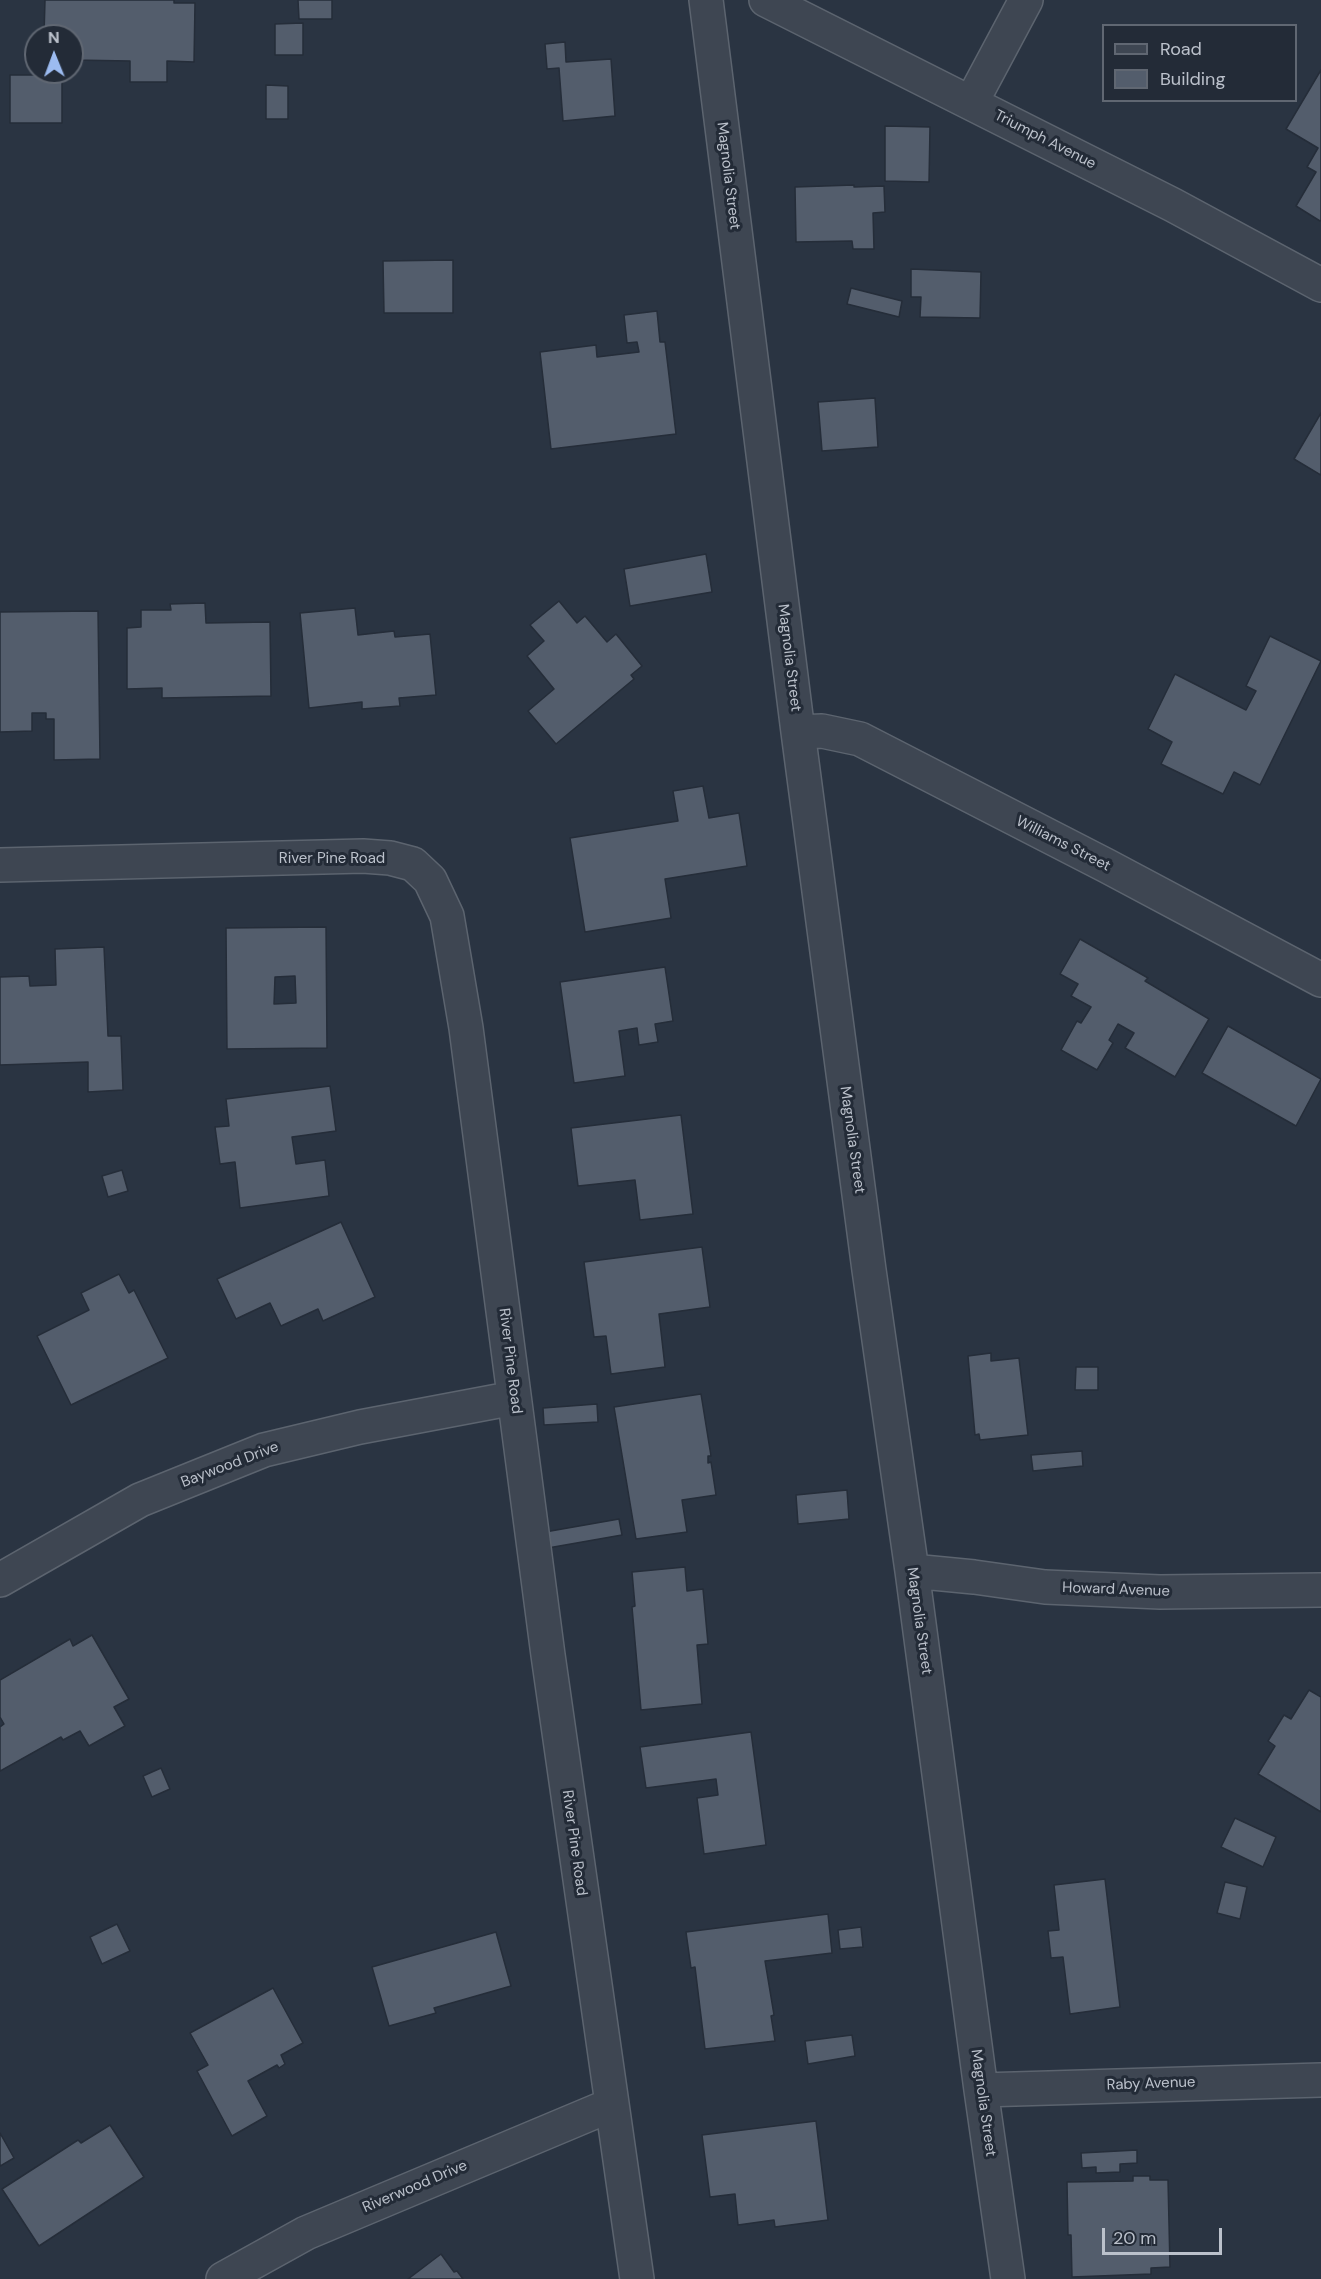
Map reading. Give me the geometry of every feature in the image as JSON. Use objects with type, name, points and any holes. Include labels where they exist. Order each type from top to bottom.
[{"type":"street","name":"Magnolia Street","points":[[706,0],[798,732],[1008,2279]]},
{"type":"street","name":"Triumph Avenue","points":[[766,0],[1173,205],[1321,285]]},
{"type":"street","points":[[970,103],[1026,0]]},
{"type":"street","name":"Williams Street","points":[[798,732],[822,731],[860,739],[1107,866],[1321,980]]},
{"type":"street","name":"River Pine Road","points":[[0,865],[363,856],[390,858],[413,864],[430,880],[447,916],[466,1028],[548,1654],[637,2279]]},
{"type":"street","name":"Baywood Drive","points":[[0,1580],[140,1500],[264,1450],[360,1427],[514,1398]]},
{"type":"street","name":"Howard Avenue","points":[[912,1571],[1045,1587],[1160,1592],[1321,1590]]},
{"type":"street","name":"Raby Avenue","points":[[981,2090],[1321,2080]]},
{"type":"street","name":"Riverwood Drive","points":[[223,2279],[306,2233],[611,2105]]},
{"type":"building","points":[[45,0],[174,0],[174,3],[195,3],[194,62],[167,61],[167,82],[130,82],[130,61],[84,60],[84,24],[44,24]]},
{"type":"building","points":[[298,0],[332,0],[332,19],[299,19]]},
{"type":"building","points":[[303,23],[303,55],[275,55],[275,24]]},
{"type":"building","points":[[565,42],[566,62],[611,59],[615,116],[563,121],[559,68],[547,69],[545,44]]},
{"type":"building","points":[[1321,70],[1320,221],[1296,206],[1316,172],[1307,167],[1318,148],[1286,129]]},
{"type":"building","points":[[10,75],[24,75],[24,84],[62,84],[62,123],[10,123]]},
{"type":"building","points":[[266,85],[288,86],[288,119],[266,119]]},
{"type":"building","points":[[885,126],[930,127],[929,182],[885,181]]},
{"type":"building","points":[[854,185],[854,187],[884,186],[885,212],[873,213],[874,249],[853,249],[852,241],[796,242],[795,187]]},
{"type":"building","points":[[453,260],[453,313],[384,313],[383,261]]},
{"type":"building","points":[[911,269],[981,272],[980,318],[920,317],[921,297],[911,297]]},
{"type":"building","points":[[851,288],[902,301],[899,317],[847,304]]},
{"type":"building","points":[[657,311],[660,342],[665,342],[676,434],[551,449],[540,352],[596,345],[597,357],[639,352],[637,342],[627,343],[624,315]]},
{"type":"building","points":[[875,398],[878,447],[822,451],[818,402]]},
{"type":"building","points":[[1321,413],[1321,475],[1294,459]]},
{"type":"building","points":[[706,554],[712,592],[630,606],[624,569]]},
{"type":"building","points":[[559,601],[577,623],[585,616],[607,642],[616,634],[642,666],[631,675],[634,679],[556,744],[528,711],[554,689],[527,656],[544,641],[530,625]]},
{"type":"building","points":[[205,603],[206,623],[270,622],[271,696],[162,698],[162,688],[127,689],[127,628],[141,627],[141,610],[171,610],[170,604]]},
{"type":"building","points":[[355,608],[358,635],[394,631],[395,637],[430,634],[436,695],[399,698],[400,706],[362,709],[362,702],[309,708],[300,613]]},
{"type":"building","points":[[98,611],[100,759],[54,760],[54,719],[46,719],[46,713],[32,713],[32,731],[0,732],[0,612]]},
{"type":"building","points":[[1270,636],[1321,661],[1260,785],[1234,772],[1223,794],[1161,764],[1172,742],[1148,729],[1175,674],[1246,710],[1256,691],[1246,686]]},
{"type":"building","points":[[703,786],[709,818],[739,813],[747,866],[665,879],[671,918],[585,932],[570,838],[678,821],[673,791]]},
{"type":"building","points":[[326,927],[327,1048],[227,1049],[226,928]],"holes":[[[295,976],[296,1003],[274,1004],[275,977]]]},
{"type":"building","points":[[1080,939],[1148,978],[1145,981],[1209,1019],[1175,1077],[1125,1048],[1134,1033],[1118,1024],[1109,1040],[1113,1043],[1097,1070],[1061,1050],[1077,1021],[1081,1023],[1091,1007],[1071,996],[1078,984],[1060,974]]},
{"type":"building","points":[[104,947],[108,1036],[121,1036],[123,1090],[88,1092],[88,1062],[0,1065],[0,977],[29,976],[30,986],[56,985],[55,949]]},
{"type":"building","points":[[665,967],[673,1021],[655,1024],[658,1042],[639,1045],[637,1028],[619,1031],[625,1076],[574,1083],[560,982]]},
{"type":"building","points":[[1228,1026],[1321,1079],[1296,1126],[1202,1073]]},
{"type":"building","points":[[330,1086],[336,1131],[292,1137],[296,1164],[325,1160],[329,1196],[240,1208],[235,1162],[220,1164],[215,1127],[229,1126],[226,1099]]},
{"type":"building","points":[[681,1115],[693,1214],[640,1220],[635,1180],[578,1186],[571,1128]]},
{"type":"building","points":[[122,1170],[128,1191],[108,1197],[102,1176]]},
{"type":"building","points":[[341,1222],[375,1297],[323,1321],[318,1309],[281,1326],[270,1303],[236,1319],[217,1279]]},
{"type":"building","points":[[702,1247],[710,1307],[659,1314],[665,1367],[611,1374],[606,1336],[594,1337],[584,1262]]},
{"type":"building","points":[[119,1274],[129,1293],[134,1290],[168,1358],[71,1405],[37,1336],[89,1310],[81,1293]]},
{"type":"building","points":[[991,1353],[991,1361],[1019,1358],[1028,1435],[980,1440],[979,1434],[975,1435],[968,1356]]},
{"type":"building","points":[[1076,1367],[1098,1367],[1098,1390],[1075,1390]]},
{"type":"building","points":[[701,1394],[711,1456],[708,1456],[708,1463],[711,1462],[716,1495],[682,1500],[687,1532],[636,1539],[614,1407]]},
{"type":"building","points":[[597,1404],[598,1422],[544,1425],[543,1408]]},
{"type":"building","points":[[1082,1451],[1083,1466],[1033,1471],[1031,1455]]},
{"type":"building","points":[[847,1490],[849,1519],[798,1524],[796,1495]]},
{"type":"building","points":[[619,1519],[622,1535],[548,1548],[545,1532]]},
{"type":"building","points":[[685,1567],[687,1591],[703,1589],[708,1644],[697,1645],[702,1704],[641,1710],[632,1607],[635,1606],[632,1572]]},
{"type":"building","points":[[92,1635],[129,1699],[114,1707],[125,1726],[89,1746],[80,1731],[63,1740],[61,1737],[0,1771],[0,1727],[4,1724],[0,1717],[0,1680],[70,1639],[73,1646]]},
{"type":"building","points":[[1309,1690],[1321,1697],[1321,1812],[1258,1774],[1275,1746],[1268,1741],[1284,1715],[1291,1719]]},
{"type":"building","points":[[751,1732],[766,1845],[704,1854],[697,1798],[718,1795],[716,1779],[646,1788],[640,1747]]},
{"type":"building","points":[[161,1768],[170,1789],[152,1797],[143,1776]]},
{"type":"building","points":[[1235,1818],[1276,1837],[1263,1867],[1221,1847]]},
{"type":"building","points":[[1105,1879],[1120,2007],[1070,2014],[1063,1957],[1051,1958],[1048,1931],[1059,1930],[1054,1885]]},
{"type":"building","points":[[1225,1882],[1247,1887],[1240,1919],[1217,1913]]},
{"type":"building","points":[[828,1914],[832,1953],[765,1961],[774,2015],[771,2016],[775,2041],[705,2049],[695,1967],[691,1968],[686,1932]]},
{"type":"building","points":[[117,1924],[130,1951],[102,1964],[90,1937]]},
{"type":"building","points":[[861,1927],[863,1947],[840,1949],[838,1930]]},
{"type":"building","points":[[496,1932],[511,1986],[434,2008],[436,2013],[389,2026],[372,1967]]},
{"type":"building","points":[[273,1988],[303,2043],[281,2055],[285,2064],[279,2068],[277,2065],[248,2081],[267,2116],[232,2136],[197,2071],[208,2065],[190,2033]]},
{"type":"building","points":[[852,2035],[855,2056],[808,2064],[805,2041]]},
{"type":"building","points":[[816,2121],[828,2220],[775,2227],[774,2220],[738,2225],[735,2194],[710,2197],[702,2135]]},
{"type":"building","points":[[110,2125],[144,2177],[39,2246],[2,2189],[78,2140],[81,2143]]},
{"type":"building","points":[[0,2133],[14,2158],[0,2166]]},
{"type":"building","points":[[1137,2150],[1137,2163],[1120,2164],[1120,2172],[1096,2173],[1096,2167],[1082,2168],[1081,2153]]},
{"type":"building","points":[[1133,2176],[1150,2176],[1150,2180],[1168,2180],[1170,2267],[1151,2268],[1151,2274],[1072,2277],[1067,2182],[1133,2181]]},
{"type":"building","points":[[441,2254],[454,2272],[457,2271],[463,2279],[408,2279]]}]
